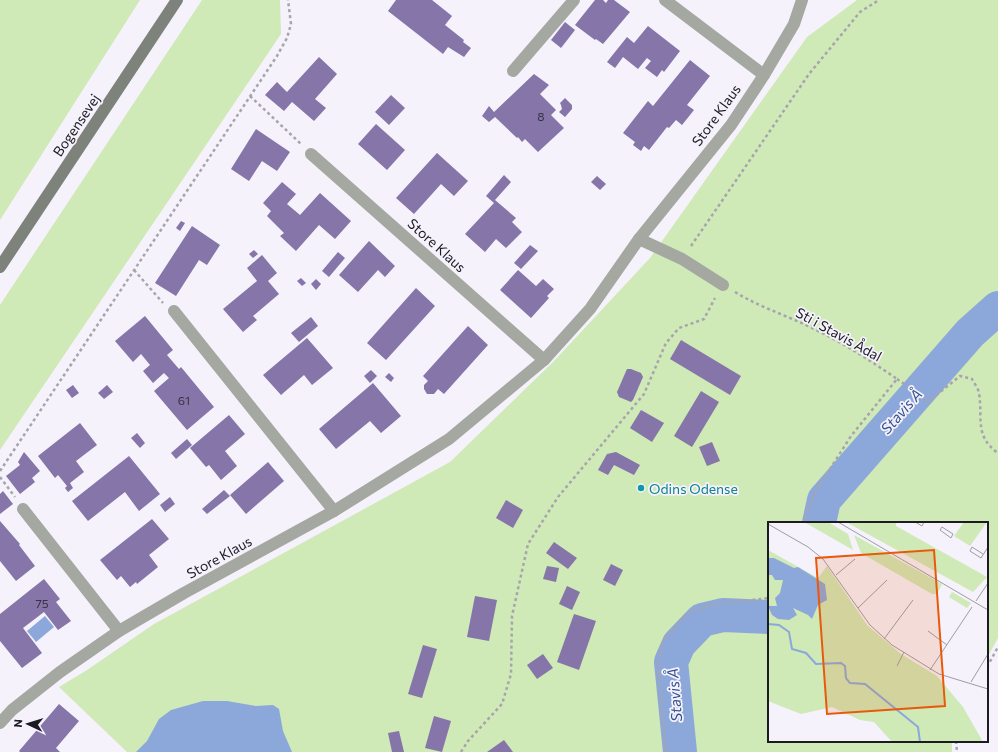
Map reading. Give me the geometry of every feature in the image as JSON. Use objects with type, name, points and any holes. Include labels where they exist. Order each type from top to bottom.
[{"type":"main road","name":"Bogensevej","points":[[0,266],[177,0]]},
{"type":"street","points":[[513,71],[574,0]]},
{"type":"street","points":[[666,0],[764,75]]},
{"type":"street","name":"Store Klaus","points":[[0,723],[12,710],[60,672],[119,631],[184,593],[334,511],[449,439],[544,360],[590,309],[639,239],[731,124],[764,75],[794,24],[802,0]]},
{"type":"street","name":"Store Klaus","points":[[311,154],[544,360]]},
{"type":"street","points":[[639,239],[682,260],[723,285]]},
{"type":"street","points":[[174,311],[334,511]]},
{"type":"street","points":[[23,509],[119,631]]},
{"type":"path","points":[[0,471],[277,56],[287,38],[291,24],[288,0]]},
{"type":"path","points":[[682,260],[810,74],[860,12],[879,0]]},
{"type":"path","points":[[250,96],[311,154]]},
{"type":"path","points":[[134,270],[169,311],[174,311]]},
{"type":"path","points":[[461,752],[468,741],[502,704],[511,674],[512,616],[528,544],[558,497],[644,394],[666,343],[679,328],[704,319],[723,285]]},
{"type":"path","name":"Sti i Stavis Ådal","points":[[723,285],[746,299],[815,329],[858,353],[930,401],[960,376],[972,379],[979,392],[981,430],[989,447],[998,453]]},
{"type":"path","points":[[805,522],[805,517],[816,491],[839,454],[851,436],[897,379]]},
{"type":"path","points":[[0,477],[23,509]]},
{"type":"path","points":[[666,752],[658,669],[663,640],[687,613],[710,605],[768,598]]},
{"type":"path","points":[[988,665],[998,647]]},
{"type":"path","points":[[956,742],[957,752]]},
{"type":"green space","points":[[0,0],[140,0],[0,220]]},
{"type":"green space","points":[[202,0],[280,0],[281,34],[0,450],[0,305]]},
{"type":"green space","points":[[857,0],[998,0],[998,638],[988,656],[988,522],[768,522],[768,742],[952,742],[952,752],[127,752],[59,687],[87,670],[154,624],[450,462],[554,361],[650,258],[807,37]]},
{"type":"water","points":[[45,616],[54,627],[36,642],[27,631]]},
{"type":"water","points":[[203,701],[227,701],[256,706],[273,705],[279,709],[283,731],[292,752],[136,752],[147,741],[159,719],[171,710]]},
{"type":"building","points":[[396,0],[432,0],[452,16],[445,25],[464,40],[463,42],[471,48],[464,57],[448,47],[443,54],[388,11]]},
{"type":"building","points":[[595,0],[603,0],[606,3],[608,0],[614,0],[630,12],[603,44],[575,25]]},
{"type":"building","points":[[565,22],[575,30],[561,48],[551,40]]},
{"type":"building","points":[[648,26],[680,51],[664,72],[662,70],[657,77],[645,68],[651,61],[647,58],[638,69],[623,57],[615,68],[607,62],[627,37],[634,43]]},
{"type":"building","points":[[319,57],[337,74],[315,99],[326,108],[314,121],[292,102],[284,111],[265,95],[277,82],[287,92]]},
{"type":"building","points":[[690,60],[710,76],[687,105],[694,110],[682,125],[676,120],[669,128],[667,127],[649,150],[644,146],[641,151],[633,145],[635,142],[623,133],[648,101],[653,106]]},
{"type":"building","points":[[534,74],[549,85],[540,94],[556,110],[551,115],[564,128],[538,152],[525,139],[522,142],[518,137],[517,138],[495,117],[489,122],[482,116],[489,106],[494,112]]},
{"type":"building","points":[[391,95],[405,108],[389,125],[375,112]]},
{"type":"building","points":[[565,98],[572,105],[572,109],[565,117],[559,112],[562,109],[560,103]]},
{"type":"building","points":[[376,124],[405,150],[387,170],[358,144]]},
{"type":"building","points":[[256,129],[290,152],[277,171],[262,161],[249,181],[231,169]]},
{"type":"building","points":[[437,153],[468,181],[454,196],[441,184],[414,214],[396,198]]},
{"type":"building","points":[[504,175],[511,182],[495,200],[516,218],[512,222],[522,232],[506,248],[496,239],[485,252],[465,234],[494,203],[486,196]]},
{"type":"building","points":[[597,176],[606,184],[600,190],[591,182]]},
{"type":"building","points":[[282,182],[296,194],[287,204],[300,215],[320,193],[351,221],[335,239],[319,225],[296,251],[280,236],[284,233],[267,216],[271,211],[263,203]]},
{"type":"building","points":[[181,221],[185,223],[180,231],[176,228]]},
{"type":"building","points":[[192,226],[220,245],[207,265],[199,260],[176,296],[155,283]]},
{"type":"building","points":[[369,241],[395,266],[385,277],[378,270],[358,292],[339,275]]},
{"type":"building","points":[[530,245],[538,251],[521,269],[514,263]]},
{"type":"building","points":[[254,250],[258,254],[253,258],[249,254]]},
{"type":"building","points":[[338,252],[345,258],[329,277],[322,271]]},
{"type":"building","points":[[262,255],[277,273],[268,281],[279,294],[253,316],[257,320],[243,332],[223,309],[257,281],[247,268]]},
{"type":"building","points":[[518,270],[536,286],[543,279],[554,289],[547,296],[549,298],[531,318],[500,290]]},
{"type":"building","points":[[301,278],[306,283],[302,286],[297,281]]},
{"type":"building","points":[[316,279],[321,284],[316,290],[311,284]]},
{"type":"building","points":[[416,288],[435,306],[386,360],[367,343]]},
{"type":"building","points":[[145,316],[173,350],[167,355],[179,369],[181,367],[214,407],[187,430],[154,391],[169,378],[164,373],[153,383],[143,371],[150,365],[141,354],[133,362],[115,341]]},
{"type":"building","points":[[311,317],[318,326],[299,342],[291,333]]},
{"type":"building","points":[[468,326],[488,345],[444,394],[438,389],[434,394],[427,394],[424,389],[424,385],[428,381],[423,376]]},
{"type":"building","points":[[307,338],[333,368],[312,385],[304,375],[281,395],[263,375]]},
{"type":"building","points":[[681,340],[741,376],[730,395],[670,359]]},
{"type":"building","points":[[627,369],[641,373],[643,377],[631,402],[619,397],[617,392]]},
{"type":"building","points":[[371,370],[377,376],[370,383],[364,376]]},
{"type":"building","points":[[389,373],[394,378],[391,382],[385,377]]},
{"type":"building","points":[[373,383],[401,416],[381,433],[370,421],[336,449],[319,429]]},
{"type":"building","points":[[73,385],[79,393],[72,398],[66,390]]},
{"type":"building","points":[[107,385],[113,392],[104,399],[98,393]]},
{"type":"building","points":[[701,391],[719,402],[692,447],[674,436]]},
{"type":"building","points":[[641,410],[664,423],[652,442],[630,428]]},
{"type":"building","points":[[229,415],[245,434],[225,451],[237,466],[221,480],[209,465],[206,467],[190,448]]},
{"type":"building","points":[[80,423],[97,445],[76,461],[84,472],[70,483],[73,488],[68,492],[65,488],[67,486],[58,475],[55,478],[38,456]]},
{"type":"building","points":[[137,433],[145,443],[140,448],[131,438]]},
{"type":"building","points":[[187,439],[192,445],[176,459],[171,453]]},
{"type":"building","points":[[712,442],[720,461],[707,466],[699,447]]},
{"type":"building","points":[[24,452],[40,471],[32,478],[35,482],[20,494],[6,476],[20,465],[18,462]]},
{"type":"building","points":[[616,452],[640,465],[634,475],[614,465],[608,475],[598,470],[607,454]]},
{"type":"building","points":[[129,456],[160,494],[139,511],[125,492],[88,521],[72,501]]},
{"type":"building","points":[[268,462],[284,481],[246,514],[230,495]]},
{"type":"building","points":[[224,490],[230,496],[207,514],[202,509]]},
{"type":"building","points":[[3,491],[13,504],[0,514],[0,494]]},
{"type":"building","points":[[170,497],[175,504],[165,512],[160,505]]},
{"type":"building","points":[[506,500],[523,510],[513,528],[496,518]]},
{"type":"building","points":[[152,519],[169,539],[149,555],[158,567],[137,584],[136,582],[130,587],[121,576],[117,580],[100,560]]},
{"type":"building","points":[[0,521],[20,544],[19,545],[35,566],[16,581],[0,561]]},
{"type":"building","points":[[554,542],[577,558],[568,569],[546,553]]},
{"type":"building","points":[[611,564],[623,570],[615,586],[603,580]]},
{"type":"building","points":[[547,566],[559,568],[556,582],[543,579]]},
{"type":"building","points":[[44,579],[60,599],[56,602],[71,621],[58,630],[44,612],[23,628],[42,653],[22,668],[0,641],[0,614]]},
{"type":"building","points":[[567,586],[580,592],[572,610],[559,604]]},
{"type":"building","points":[[475,596],[497,600],[489,641],[467,637]]},
{"type":"building","points":[[574,614],[596,621],[579,670],[557,662]]},
{"type":"building","points":[[423,645],[437,649],[422,698],[408,694]]},
{"type":"building","points":[[543,654],[553,668],[537,679],[527,665]]},
{"type":"building","points":[[59,704],[79,721],[56,748],[60,752],[20,752],[19,751]]},
{"type":"building","points":[[434,716],[451,721],[442,752],[425,748]]},
{"type":"building","points":[[399,731],[404,752],[392,752],[388,733]]},
{"type":"building","points":[[504,740],[513,752],[487,752]]},
{"type":"waterway","name":"Stavis Å","points":[[819,522],[824,500],[970,333],[998,308]]},
{"type":"waterway","name":"Stavis Å","points":[[680,752],[671,662],[679,644],[702,620],[723,615],[768,617]]},
{"type":"place","name":"Odins Odense","points":[[641,488]]}]
